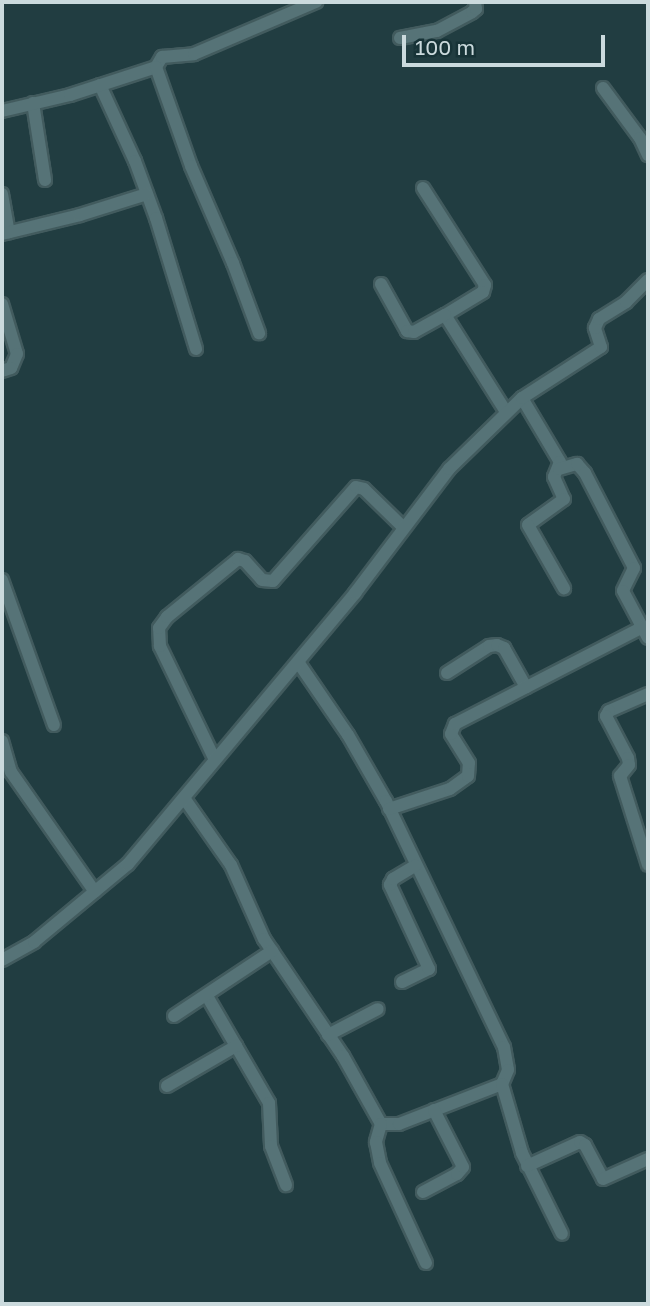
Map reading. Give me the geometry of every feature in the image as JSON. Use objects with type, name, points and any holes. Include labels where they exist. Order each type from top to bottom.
[{"type":"street","points":[[2,111],[156,67],[162,57],[194,54],[316,2]]},
{"type":"street","points":[[400,38],[437,31],[476,9],[475,2]]},
{"type":"street","points":[[156,67],[191,166],[233,263],[259,333]]},
{"type":"street","points":[[100,85],[147,194],[196,349]]},
{"type":"street","points":[[603,88],[640,138],[648,155]]},
{"type":"street","points":[[33,103],[45,180]]},
{"type":"street","points":[[381,284],[407,331],[414,332],[486,288],[424,188]]},
{"type":"street","points":[[2,194],[5,233],[80,215],[147,194]]},
{"type":"street","points":[[2,960],[34,942],[128,864],[355,593],[449,469],[522,398],[601,347],[595,328],[599,319],[635,294],[648,279]]},
{"type":"street","points":[[2,304],[17,354],[15,363],[2,371]]},
{"type":"street","points":[[444,316],[506,412]]},
{"type":"street","points":[[522,398],[558,458],[559,469],[554,477],[564,499],[528,525],[564,588]]},
{"type":"street","points":[[389,809],[464,782],[470,769],[454,742],[452,729],[526,687],[646,632],[622,588],[634,568],[585,473],[577,464],[559,469]]},
{"type":"street","points":[[215,760],[160,646],[159,628],[167,617],[239,559],[245,561],[262,580],[273,581],[356,487],[364,489],[403,527]]},
{"type":"street","points":[[2,580],[54,726]]},
{"type":"street","points":[[447,673],[489,646],[497,645],[504,648],[526,687]]},
{"type":"street","points":[[298,662],[348,735],[389,809],[504,1047],[508,1070],[502,1084],[527,1166],[562,1234]]},
{"type":"street","points":[[648,694],[609,711],[606,716],[628,758],[629,765],[620,776],[648,865]]},
{"type":"street","points":[[2,741],[11,772],[95,892]]},
{"type":"street","points":[[184,798],[231,865],[253,919],[328,1034],[381,1124],[376,1142],[380,1163],[426,1264]]},
{"type":"street","points":[[402,982],[429,969],[390,885],[393,879],[415,866]]},
{"type":"street","points":[[174,1016],[272,951]]},
{"type":"street","points":[[207,996],[269,1103],[271,1146],[286,1185]]},
{"type":"street","points":[[328,1034],[378,1009]]},
{"type":"street","points":[[167,1086],[236,1046]]},
{"type":"street","points":[[381,1124],[399,1124],[502,1084]]},
{"type":"street","points":[[423,1192],[457,1174],[463,1167],[434,1110]]},
{"type":"street","points":[[527,1166],[580,1142],[585,1145],[603,1179],[648,1159]]}]
